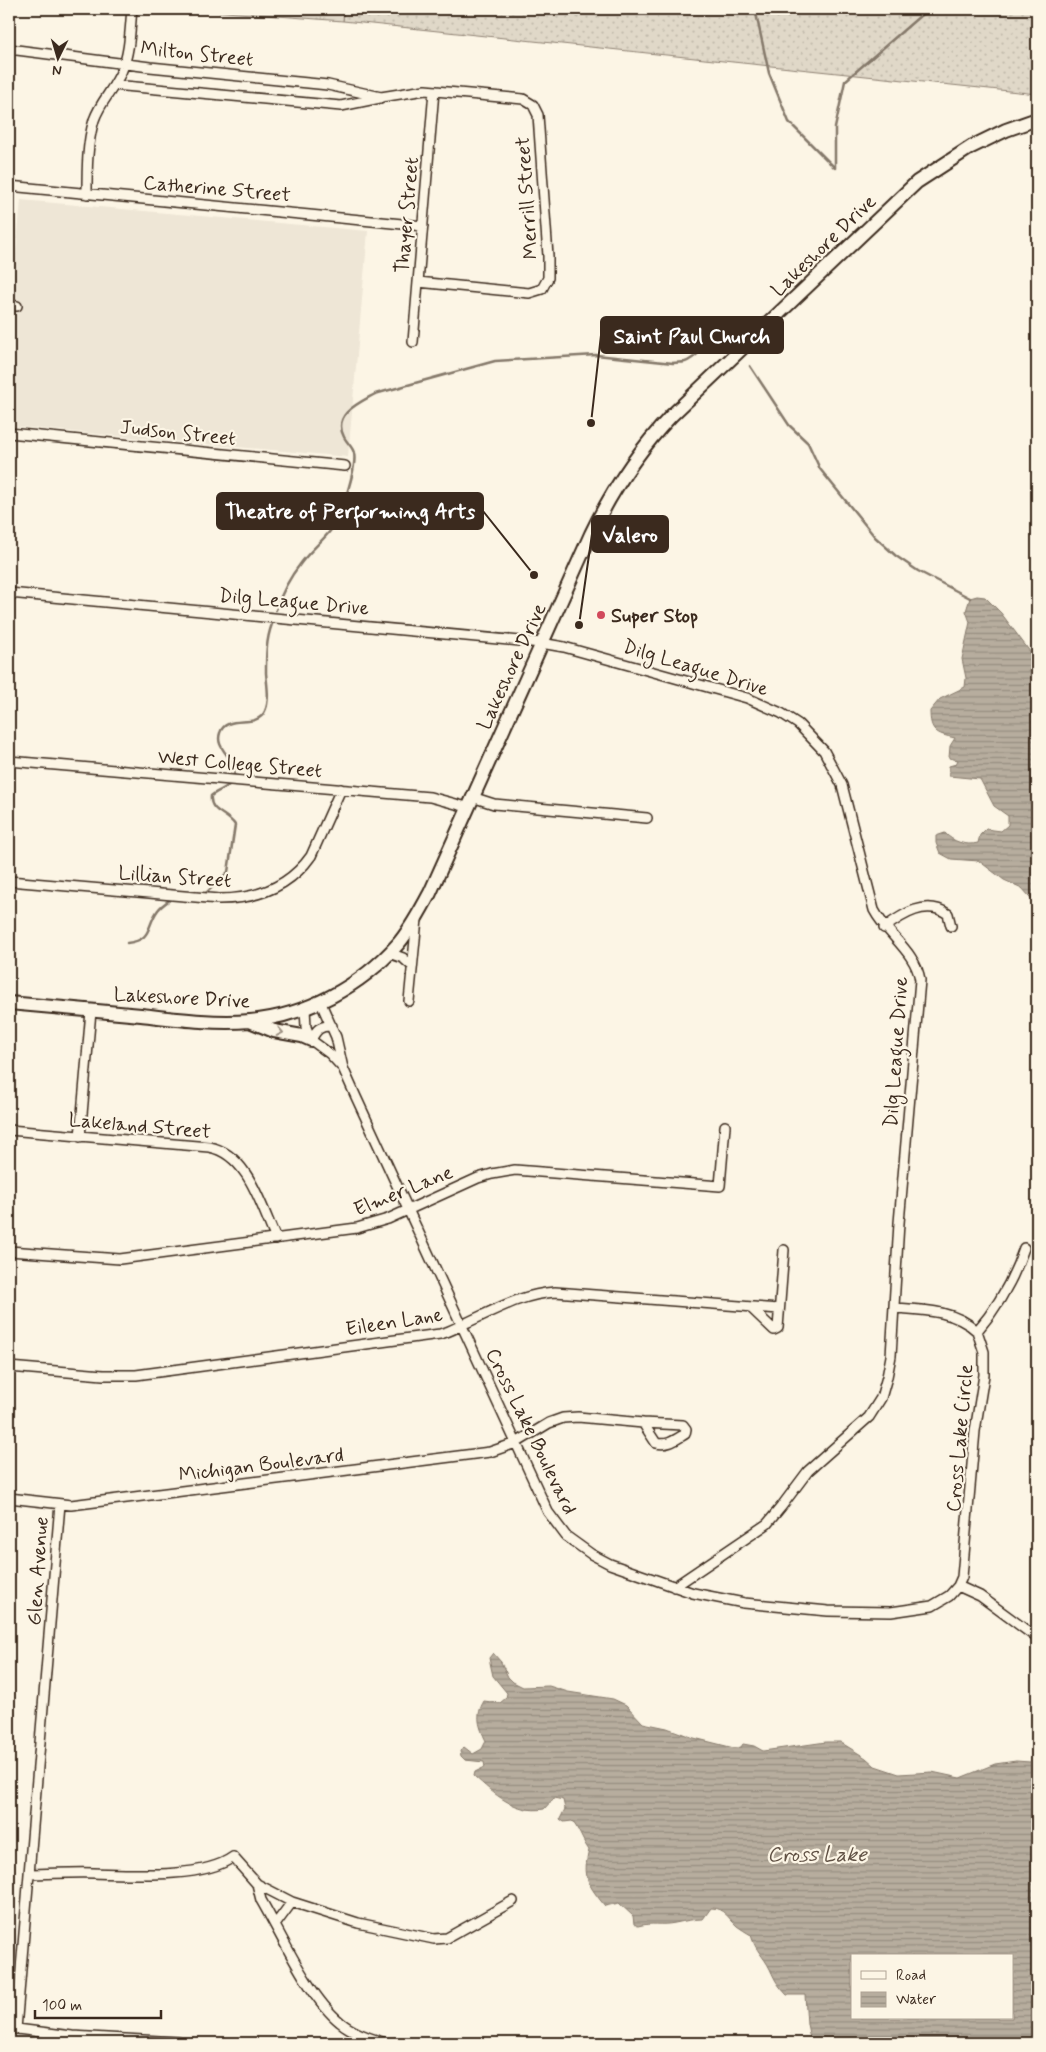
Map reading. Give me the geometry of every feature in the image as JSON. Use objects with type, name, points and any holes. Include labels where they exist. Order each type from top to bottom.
[{"type":"main road","name":"Lakeshore Drive","points":[[9,1003],[202,1021],[250,1021],[268,1019],[305,1008],[356,982],[389,953],[417,917],[430,893],[469,802],[606,502],[638,455],[671,416],[917,182],[970,147],[1006,130],[1037,119]]},
{"type":"main road","points":[[250,1021],[274,1031],[302,1036],[315,1043]]},
{"type":"street","points":[[87,194],[87,171],[93,122],[98,109],[114,85],[125,63],[132,9]]},
{"type":"street","name":"Milton Street","points":[[9,49],[328,85],[382,97]]},
{"type":"street","name":"Milton Street","points":[[114,85],[341,106],[425,90],[523,99],[533,104],[538,115]]},
{"type":"street","name":"Thayer Street","points":[[413,342],[434,91]]},
{"type":"street","name":"Merrill Street","points":[[418,282],[529,293],[542,289],[548,278],[548,256],[538,115]]},
{"type":"street","name":"Catherine Street","points":[[9,186],[423,226]]},
{"type":"street","name":"Judson Street","points":[[9,433],[345,466]]},
{"type":"street","name":"Dilg League Drive","points":[[9,593],[541,643],[578,650],[747,698],[781,712],[798,724],[824,751],[842,785],[874,910],[884,928],[913,958],[920,980],[888,1377],[877,1404],[869,1417],[808,1471],[782,1508],[767,1524],[674,1587]]},
{"type":"street","name":"West College Street","points":[[9,761],[341,789],[647,818]]},
{"type":"street","name":"Lillian Street","points":[[9,881],[219,899],[247,898],[279,886],[304,865],[323,830],[341,789]]},
{"type":"street","points":[[884,928],[910,911],[928,907],[948,914],[951,926]]},
{"type":"street","points":[[409,1000],[417,917]]},
{"type":"street","points":[[389,953],[403,958],[412,966]]},
{"type":"street","name":"Cross Lake Boulevard","points":[[320,1001],[332,1026],[343,1068],[461,1325],[548,1512],[559,1529],[570,1540],[610,1564],[674,1587],[744,1603],[828,1611],[891,1612],[932,1606],[949,1596],[958,1586]]},
{"type":"street","points":[[305,1008],[306,1027],[315,1043]]},
{"type":"street","points":[[80,1137],[91,1010]]},
{"type":"street","points":[[315,1043],[315,1031],[324,1026],[332,1026]]},
{"type":"street","points":[[315,1043],[336,1038]]},
{"type":"street","name":"Cross Lake Boulevard","points":[[315,1043],[343,1068]]},
{"type":"street","name":"Elmer Lane","points":[[9,1251],[120,1259],[357,1228],[388,1219],[478,1178],[515,1170],[720,1186],[725,1126]]},
{"type":"street","name":"Lakeland Street","points":[[9,1130],[209,1147],[222,1150],[234,1158],[246,1174],[276,1239]]},
{"type":"street","points":[[895,1308],[939,1312],[964,1321],[977,1331],[990,1316],[1014,1273],[1024,1248]]},
{"type":"street","points":[[750,1307],[774,1330],[778,1328],[784,1250]]},
{"type":"street","name":"Eileen Lane","points":[[9,1367],[103,1375],[136,1375],[440,1334],[522,1298],[555,1292],[779,1310]]},
{"type":"street","name":"Cross Lake Circle","points":[[958,1586],[962,1577],[966,1555],[975,1431],[984,1375],[984,1352],[977,1331]]},
{"type":"street","name":"Michigan Boulevard","points":[[9,1498],[60,1504],[138,1497],[490,1452],[516,1443],[549,1423],[563,1418],[578,1417],[643,1423]]},
{"type":"street","name":"Glen Avenue","points":[[13,2029],[30,1874],[60,1504]]},
{"type":"street","points":[[958,1586],[980,1596],[1037,1638]]},
{"type":"street","points":[[30,1874],[161,1874],[220,1864],[233,1857],[258,1884],[292,1902],[358,1922],[434,1939],[447,1938],[513,1901]]},
{"type":"street","points":[[258,1884],[261,1900],[316,1997],[340,2023],[365,2037],[385,2043]]},
{"type":"street","points":[[275,1925],[292,1902]]},
{"type":"street","points":[[13,2029],[72,2036],[178,2042]]},
{"type":"shaded area","points":[[21,200],[368,231],[348,457],[9,426],[9,332]]},
{"type":"green space","points":[[186,9],[344,9],[343,21]]},
{"type":"green space","points":[[344,9],[1037,9],[1037,94],[343,21]]},
{"type":"water","points":[[977,596],[985,597],[1001,613],[1037,661],[1037,905],[1022,888],[1004,880],[979,861],[951,859],[940,853],[936,843],[936,836],[945,833],[952,839],[960,842],[978,843],[980,835],[986,829],[1001,831],[1008,825],[1008,816],[994,806],[980,779],[949,776],[949,766],[956,764],[958,760],[949,758],[950,746],[955,738],[943,735],[935,730],[930,718],[930,711],[940,699],[965,687],[966,678],[962,659],[970,622],[966,611],[970,598]]},
{"type":"water","name":"Cross Lake","points":[[493,1653],[501,1662],[508,1677],[523,1687],[549,1686],[568,1692],[613,1699],[626,1705],[643,1723],[667,1728],[694,1738],[734,1748],[741,1747],[743,1744],[754,1746],[763,1751],[826,1742],[840,1742],[866,1758],[875,1766],[899,1774],[932,1772],[960,1778],[995,1764],[1016,1761],[1030,1762],[1037,1758],[1037,2043],[808,2043],[810,2038],[805,1995],[787,1995],[777,1983],[755,1946],[751,1935],[737,1926],[723,1912],[711,1908],[703,1919],[670,1924],[638,1926],[634,1924],[633,1916],[619,1903],[605,1906],[594,1892],[588,1880],[586,1867],[589,1850],[572,1821],[564,1822],[560,1819],[565,1809],[563,1800],[554,1798],[544,1809],[534,1810],[515,1806],[498,1796],[474,1776],[475,1772],[485,1767],[484,1762],[465,1760],[461,1756],[460,1751],[464,1747],[473,1754],[482,1749],[486,1741],[479,1721],[481,1706],[484,1701],[500,1703],[506,1698],[507,1693],[493,1676],[489,1658]]},
{"type":"waterway","points":[[755,9],[769,73],[789,122],[835,168]]},
{"type":"waterway","points":[[835,168],[835,128],[845,81],[928,9]]},
{"type":"waterway","points":[[276,610],[293,574],[306,556],[330,532],[339,517],[351,481],[355,459],[354,453],[341,429],[344,416],[355,405],[375,394],[495,361],[596,355],[673,363],[685,362],[691,359],[716,341],[729,343]]},
{"type":"waterway","points":[[750,366],[789,425],[808,443],[820,469],[875,537],[896,556],[918,571],[970,598]]},
{"type":"waterway","points":[[234,778],[233,765],[220,744],[220,733],[223,727],[228,724],[255,720],[261,717],[267,707],[267,648],[272,624]]},
{"type":"waterway","points":[[205,894],[228,872],[235,825],[213,806],[211,796],[229,785]]},
{"type":"waterway","points":[[127,943],[141,939],[148,931],[158,910],[171,899]]},
{"type":"place","name":"Saint Paul Church","points":[[591,423]]},
{"type":"place","name":"Theatre of Performing Arts","points":[[534,575]]},
{"type":"place","name":"Super Stop","points":[[601,615]]},
{"type":"place","name":"Valero","points":[[579,625]]}]
